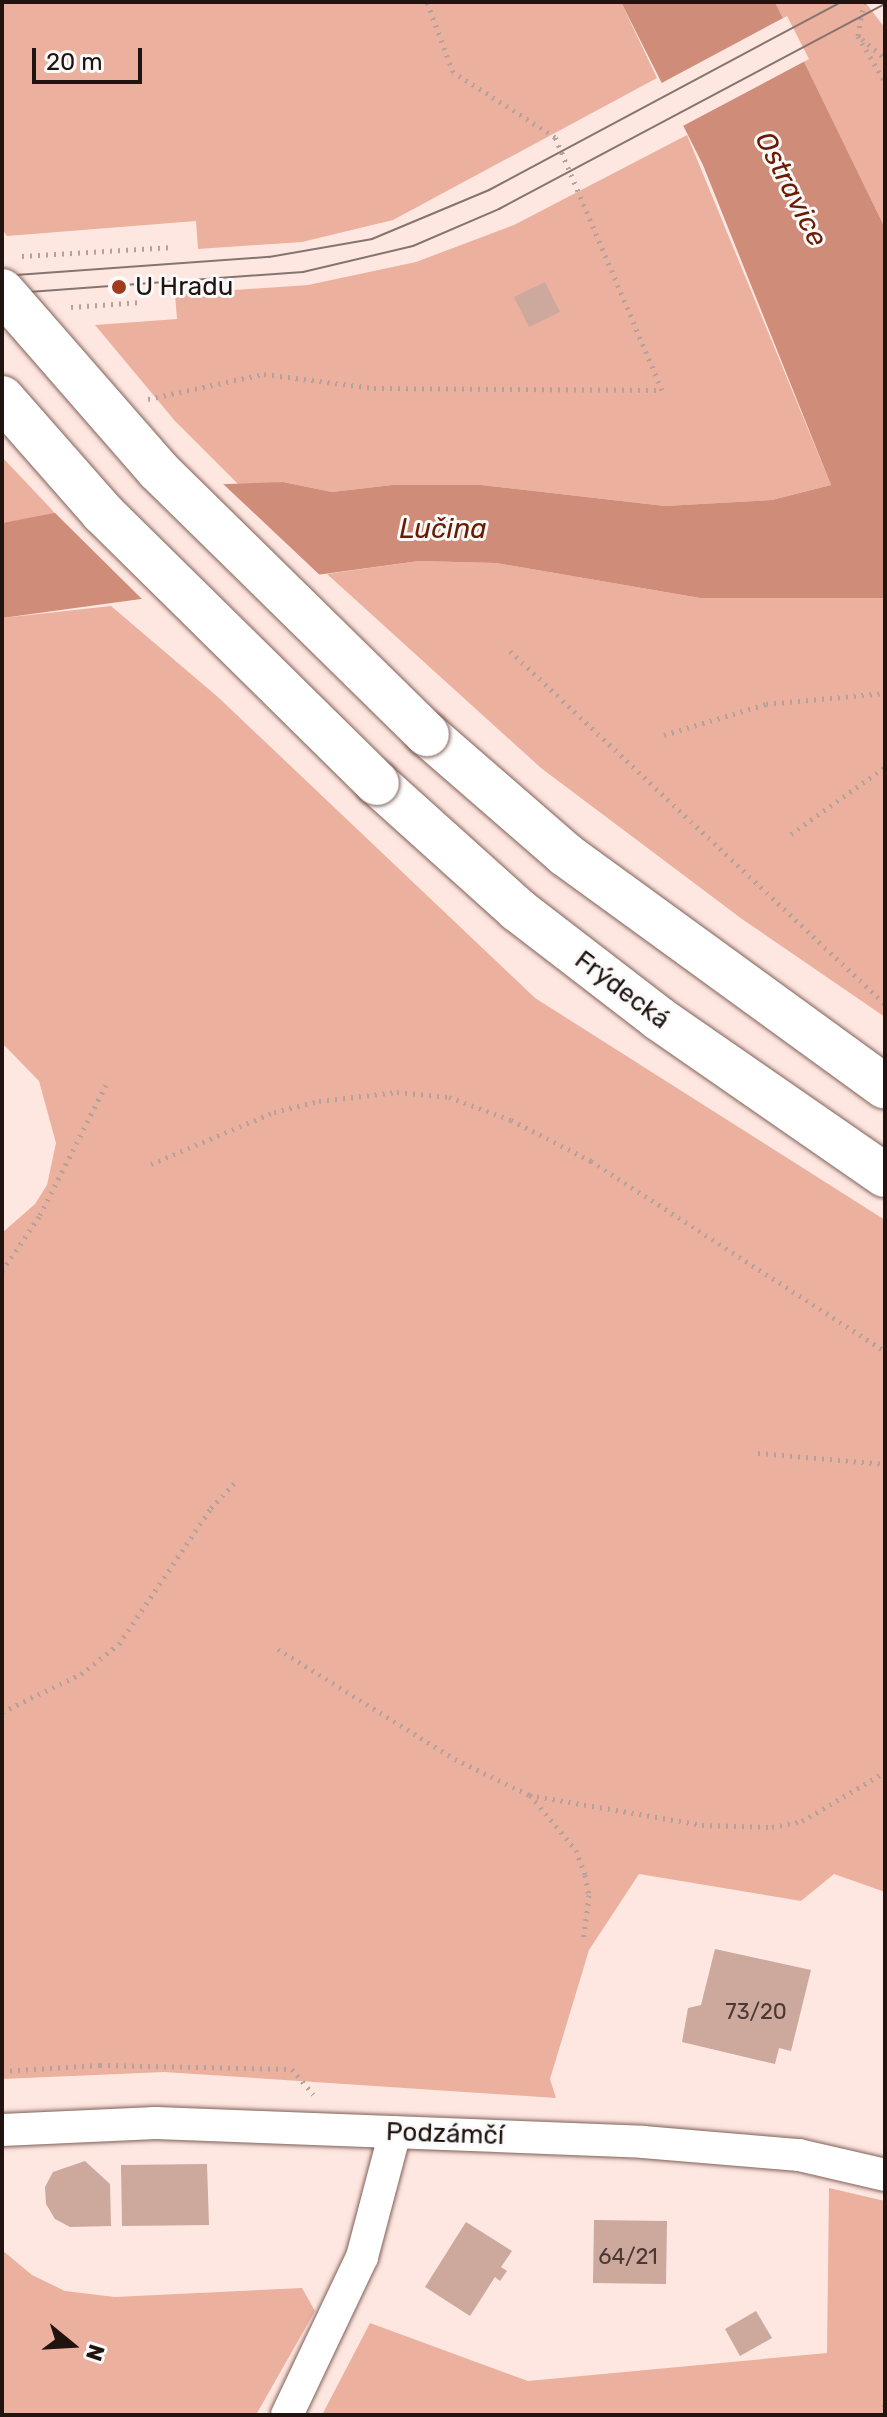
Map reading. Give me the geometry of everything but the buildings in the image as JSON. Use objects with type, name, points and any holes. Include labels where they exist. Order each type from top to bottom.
[{"type":"main road","points":[[10,274],[158,470],[427,734],[566,855],[885,1087]]},
{"type":"main road","name":"Frýdecká","points":[[2,398],[102,512],[377,783],[518,910],[623,991],[885,1175]]},
{"type":"street","name":"Podzámčí","points":[[2,2130],[129,2123],[720,2147],[799,2155],[885,2175]]},
{"type":"street","points":[[287,2415],[362,2257],[395,2132]]},
{"type":"path","points":[[141,401],[264,374],[374,388],[662,390],[555,137],[453,72],[427,2]]},
{"type":"path","points":[[864,2],[858,36],[885,82]]},
{"type":"path","points":[[858,36],[885,58]]},
{"type":"path","points":[[10,274],[173,247]]},
{"type":"path","points":[[510,651],[885,1004]]},
{"type":"path","points":[[664,735],[766,704],[885,693]]},
{"type":"path","points":[[791,834],[885,767]]},
{"type":"path","points":[[2,1271],[40,1215],[108,1081]]},
{"type":"path","points":[[151,1164],[274,1112],[319,1101],[397,1092],[449,1097],[511,1120],[591,1161],[885,1351]]},
{"type":"path","points":[[758,1453],[885,1464]]},
{"type":"path","points":[[2,1712],[81,1674],[119,1644],[211,1508],[234,1483]]},
{"type":"path","points":[[278,1649],[455,1759],[529,1795],[702,1825],[772,1827],[802,1821],[885,1772]]},
{"type":"path","points":[[529,1795],[576,1850],[589,1895],[583,1942]]},
{"type":"path","points":[[2,2071],[100,2065],[292,2069],[315,2097]]},
{"type":"path","points":[[883,2415],[885,2398]]},
{"type":"shaded area","points":[[2,2],[621,2],[657,78],[393,220],[302,242],[198,249],[196,221],[7,236],[2,229]]},
{"type":"shaded area","points":[[775,2],[865,2],[885,28],[885,228]]},
{"type":"shaded area","points":[[687,135],[831,485],[772,500],[665,506],[481,485],[392,485],[332,492],[283,482],[240,486],[175,421],[95,325],[177,319],[175,294],[308,285],[416,262],[514,225]]},
{"type":"shaded area","points":[[2,457],[56,514],[2,523]]},
{"type":"shaded area","points":[[419,561],[496,563],[700,598],[885,598],[885,1017],[742,919],[541,768],[327,574]]},
{"type":"shaded area","points":[[111,606],[219,698],[535,998],[885,1220],[885,1892],[834,1874],[801,1901],[639,1874],[589,1950],[550,2079],[556,2098],[164,2072],[2,2079],[2,1233],[35,1204],[47,1185],[56,1143],[39,1081],[2,1043],[2,618]]},
{"type":"shaded area","points":[[829,2188],[885,2201],[885,2415],[322,2415],[370,2323],[528,2381],[827,2353]]},
{"type":"shaded area","points":[[2,2250],[32,2275],[65,2291],[115,2297],[302,2288],[315,2311],[256,2415],[2,2415]]},
{"type":"water","points":[[621,2],[775,2],[885,228],[885,598],[700,598],[496,563],[419,561],[2,618],[2,523],[201,485],[283,482],[332,492],[392,485],[481,485],[665,506],[772,500],[831,485],[703,165]]},
{"type":"pier","points":[[787,16],[809,59],[679,128],[656,86]]},
{"type":"pier","points":[[200,481],[221,482],[324,579],[148,605],[52,510]]},
{"type":"tram line","points":[[2,276],[269,257],[372,239],[489,190],[841,2]]},
{"type":"tram line","points":[[2,294],[303,272],[413,246],[499,209],[885,4]]},
{"type":"place","name":"U Hradu","points":[[119,287]]},
{"type":"water label","name":"Ostravice","points":[[791,189]]},
{"type":"water label","name":"Lučina","points":[[443,529]]}]
